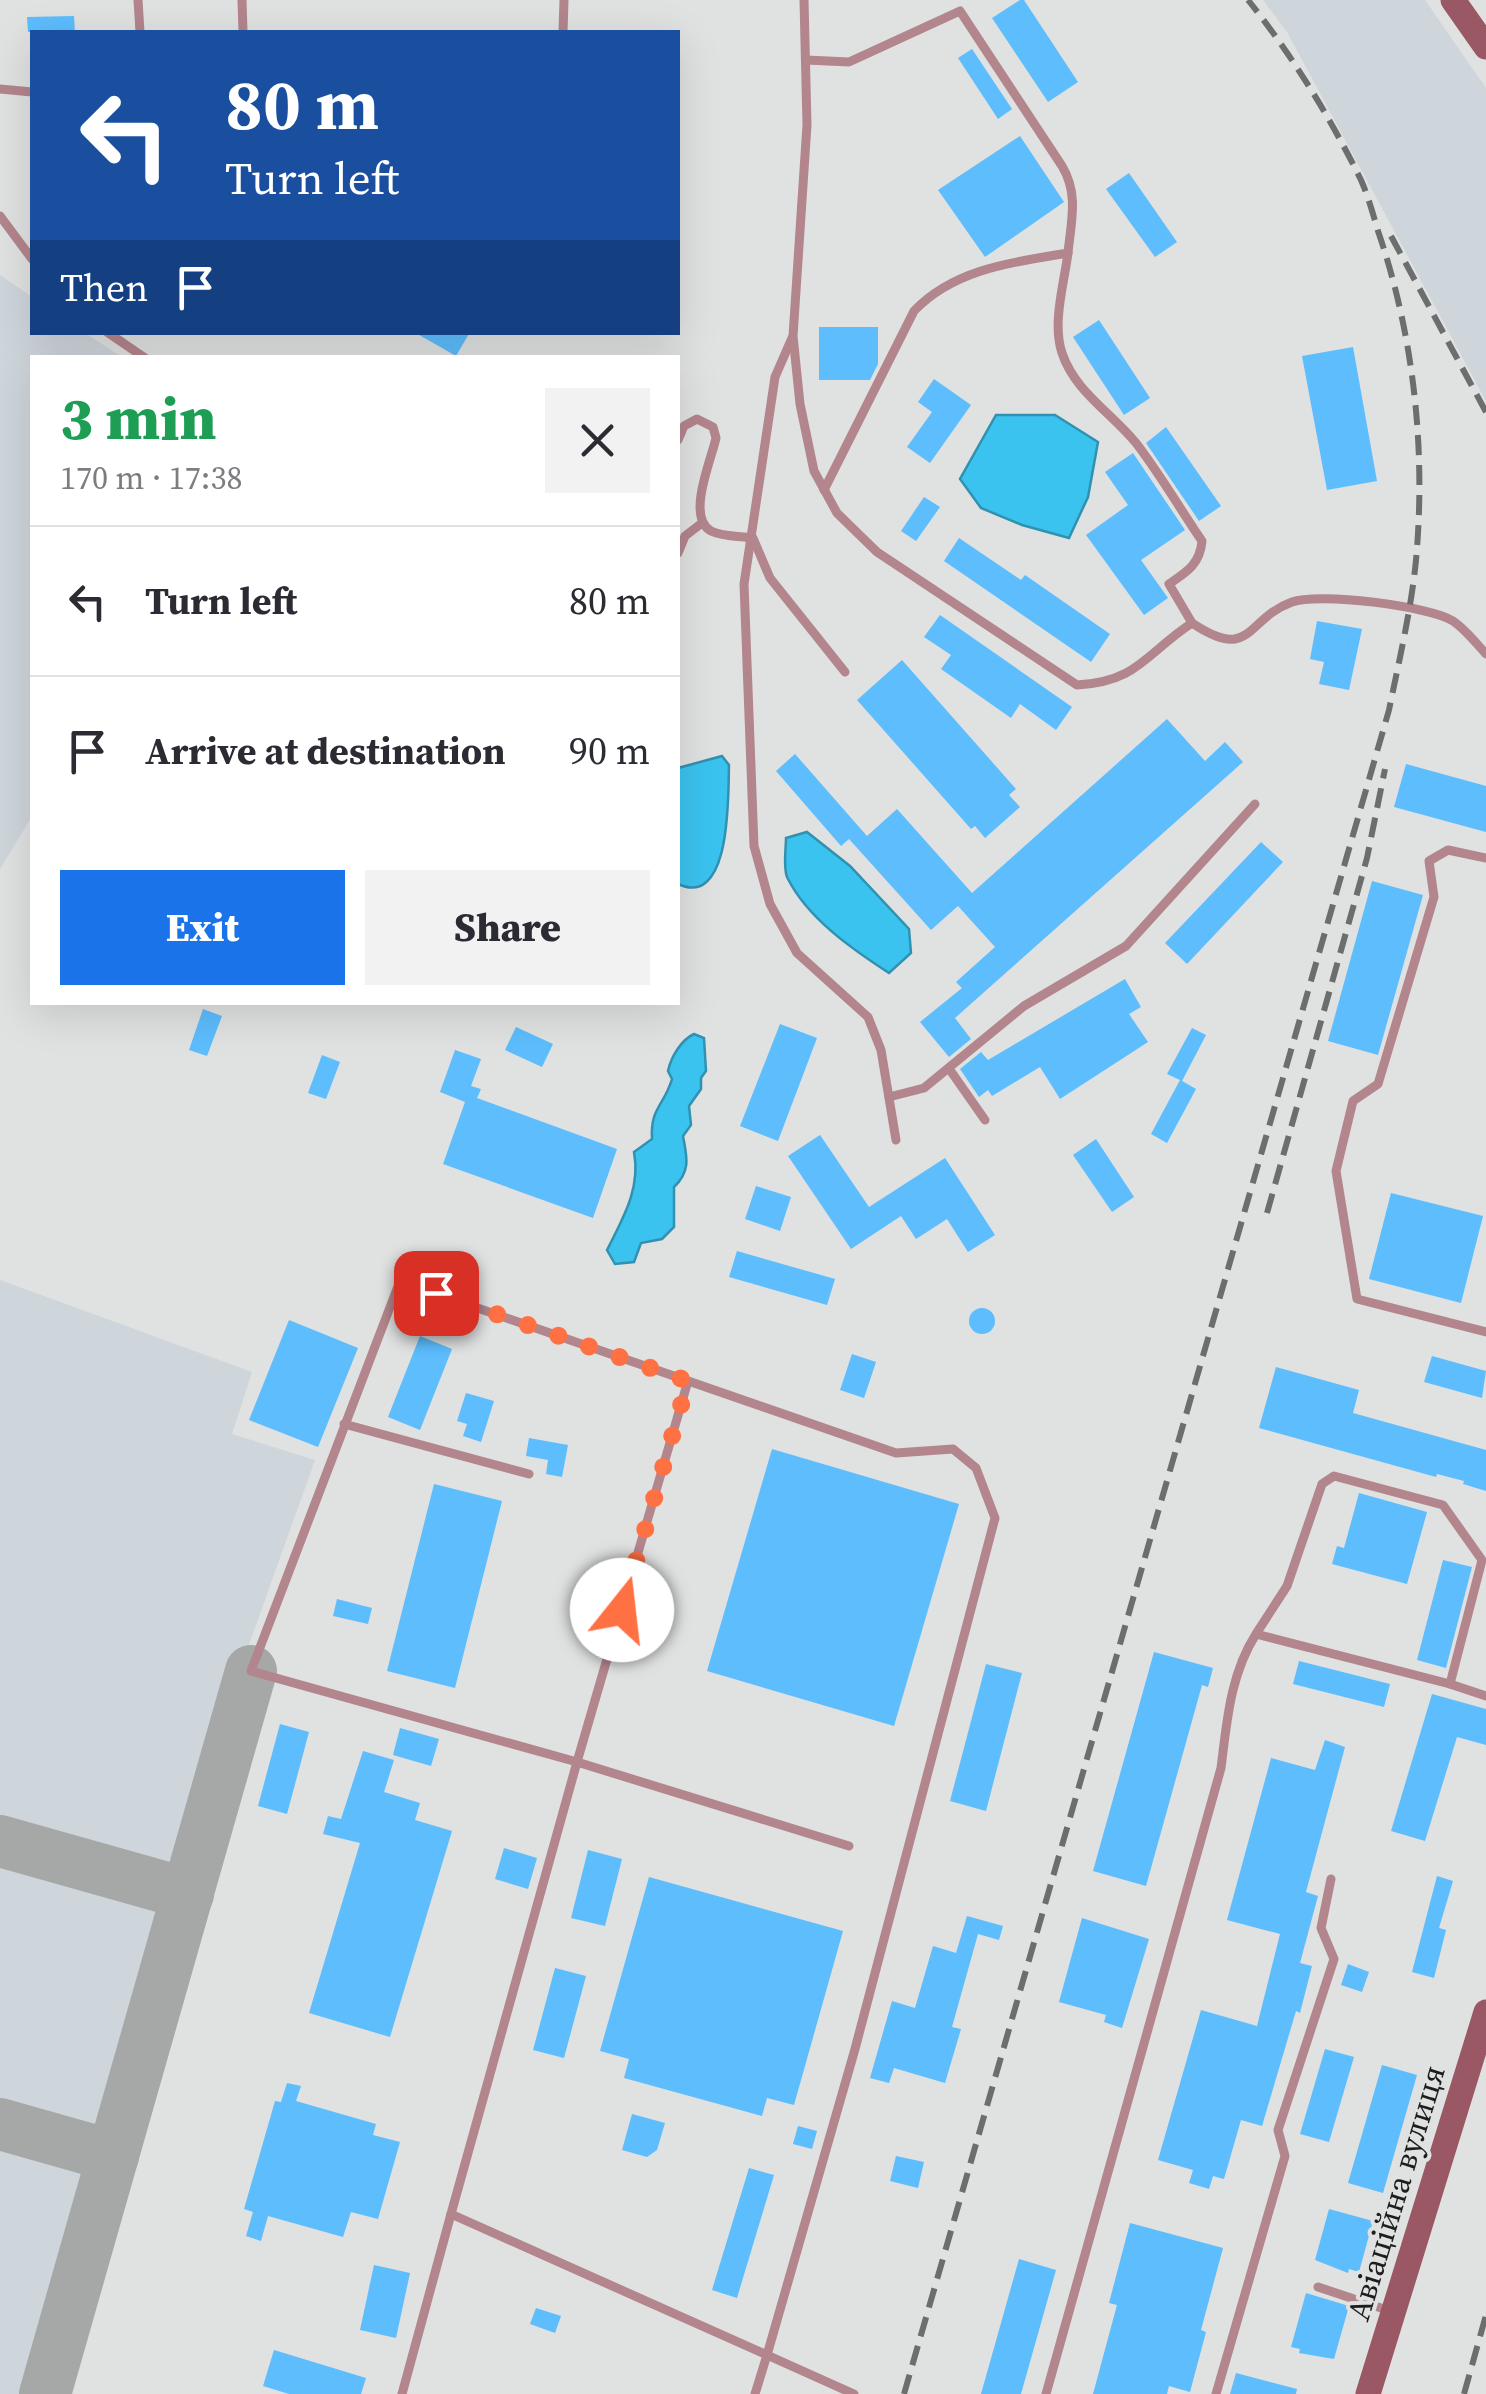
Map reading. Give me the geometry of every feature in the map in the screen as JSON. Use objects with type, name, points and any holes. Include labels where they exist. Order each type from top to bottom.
[{"type":"street","points":[[1452,0],[1486,47]]},
{"type":"street","name":"Авіаційна вулиця","points":[[1368,2394],[1486,2012]]},
{"type":"lane","points":[[138,0],[140,30]]},
{"type":"lane","points":[[242,0],[242,30]]},
{"type":"lane","points":[[564,0],[564,30]]},
{"type":"lane","points":[[804,0],[807,125],[793,336],[807,446],[814,470],[838,513],[876,552],[1077,685],[1102,684],[1126,676],[1192,623]]},
{"type":"lane","points":[[806,60],[849,62],[960,11],[1070,180],[1074,195],[1058,331],[1062,354],[1087,393],[1136,442],[1202,541],[1200,555],[1191,569],[1169,584],[1192,623],[1214,637],[1232,641],[1247,635],[1295,600],[1409,606],[1451,620],[1486,654]]},
{"type":"lane","points":[[0,89],[30,92]]},
{"type":"lane","points":[[0,216],[30,256]]},
{"type":"lane","points":[[824,490],[909,321],[924,302],[980,270],[1068,253]]},
{"type":"lane","points":[[111,335],[141,355]]},
{"type":"lane","points":[[793,336],[775,376],[744,584],[754,846],[770,904],[797,953],[868,1017],[882,1050],[896,1140]]},
{"type":"lane","points":[[680,435],[684,426],[698,419],[709,422],[716,432],[698,509],[702,523],[714,532],[752,538]]},
{"type":"lane","points":[[680,547],[684,536],[702,523]]},
{"type":"lane","points":[[752,538],[770,578],[845,672]]},
{"type":"lane","points":[[889,1098],[924,1088],[1024,1006],[1126,946],[1255,804]]},
{"type":"lane","points":[[1486,858],[1448,850],[1429,862],[1434,897],[1384,1065],[1378,1084],[1353,1102],[1336,1171],[1358,1300],[1486,1332]]},
{"type":"lane","points":[[950,1070],[986,1120]]},
{"type":"lane","points":[[755,2394],[855,2049],[994,1518],[976,1468],[953,1449],[896,1453],[400,1280],[252,1670],[577,1762],[849,1846]]},
{"type":"lane","points":[[402,2394],[577,1762],[688,1381]]},
{"type":"lane","points":[[344,1424],[529,1474]]},
{"type":"lane","points":[[1046,2394],[1222,1768],[1232,1686],[1256,1634],[1287,1586],[1322,1484],[1334,1476],[1443,1504],[1482,1560],[1450,1684]]},
{"type":"lane","points":[[1468,1540],[1486,1545]]},
{"type":"lane","points":[[1256,1634],[1486,1696]]},
{"type":"lane","points":[[1216,2394],[1285,2156],[1278,2130],[1334,1959],[1321,1928],[1331,1878]]},
{"type":"lane","points":[[450,2214],[854,2394]]},
{"type":"lane","points":[[1318,2287],[1393,2312]]},
{"type":"shaded area","points":[[1263,0],[1425,0],[1486,88],[1486,401],[1287,32]]},
{"type":"shaded area","points":[[0,275],[30,296],[30,335],[88,335],[119,355],[30,355],[30,819],[0,869]]},
{"type":"shaded area","points":[[0,1280],[252,1372],[232,1434],[315,1460],[213,1745],[96,2134],[0,2108]]},
{"type":"shaded area","points":[[0,2148],[87,2173],[25,2394],[0,2394]]},
{"type":"water","points":[[996,415],[1055,415],[1098,442],[1088,497],[1069,538],[981,508],[960,479]]},
{"type":"water","points":[[722,756],[729,765],[727,822],[718,865],[709,880],[696,887],[680,884],[680,767]]},
{"type":"water","points":[[807,832],[850,866],[909,929],[911,953],[889,973],[832,931],[806,906],[787,877],[786,838]]},
{"type":"water","points":[[694,1034],[704,1038],[706,1071],[701,1089],[689,1106],[691,1125],[683,1136],[685,1169],[674,1187],[674,1227],[662,1239],[641,1243],[634,1262],[615,1264],[607,1250],[633,1190],[634,1152],[652,1139],[655,1114],[672,1079],[668,1071],[671,1060]]},
{"type":"building","points":[[1024,0],[1078,82],[1048,102],[992,18]]},
{"type":"building","points":[[74,16],[75,30],[28,32],[27,17]]},
{"type":"building","points":[[972,49],[1012,109],[998,119],[958,58]]},
{"type":"building","points":[[1020,136],[1064,202],[985,257],[938,190]]},
{"type":"building","points":[[1129,173],[1177,242],[1155,257],[1106,189]]},
{"type":"building","points":[[1099,320],[1150,398],[1124,415],[1073,337]]},
{"type":"building","points":[[819,327],[878,327],[878,364],[870,380],[819,380]]},
{"type":"building","points":[[419,335],[468,335],[454,355]]},
{"type":"building","points":[[1353,347],[1377,481],[1327,490],[1302,356]]},
{"type":"building","points":[[934,379],[971,405],[930,463],[907,447],[932,412],[918,402]]},
{"type":"building","points":[[1166,427],[1221,506],[1199,521],[1146,443]]},
{"type":"building","points":[[1133,453],[1185,530],[1141,560],[1168,598],[1144,615],[1086,535],[1128,505],[1105,472]]},
{"type":"building","points":[[924,497],[940,507],[916,541],[901,531]]},
{"type":"building","points":[[959,538],[1021,580],[1025,575],[1110,634],[1091,662],[944,561]]},
{"type":"building","points":[[940,615],[1072,707],[1056,730],[1020,704],[1011,718],[941,669],[951,655],[924,637]]},
{"type":"building","points":[[1317,621],[1362,629],[1349,690],[1319,684],[1324,662],[1310,659]]},
{"type":"building","points":[[902,660],[1016,789],[1009,795],[1020,807],[985,838],[975,826],[971,829],[857,700]]},
{"type":"building","points":[[1167,719],[1205,761],[1225,742],[1243,762],[955,1018],[971,1039],[949,1057],[920,1022],[962,988],[956,982],[995,947],[958,906],[931,930],[849,839],[841,846],[776,771],[795,754],[867,836],[897,809],[972,893]]},
{"type":"building","points":[[1406,764],[1486,786],[1486,832],[1394,807]]},
{"type":"building","points":[[1261,842],[1283,862],[1187,964],[1165,943]]},
{"type":"building","points":[[1372,881],[1423,895],[1378,1055],[1328,1041]]},
{"type":"building","points":[[1125,979],[1141,1007],[1129,1014],[1148,1042],[1060,1099],[1040,1067],[992,1096],[988,1090],[979,1097],[960,1069],[981,1052],[988,1060]]},
{"type":"building","points":[[203,1009],[222,1016],[207,1056],[189,1050]]},
{"type":"building","points":[[780,1024],[817,1038],[778,1141],[740,1126]]},
{"type":"building","points":[[516,1027],[553,1044],[542,1067],[505,1050]]},
{"type":"building","points":[[1192,1028],[1206,1035],[1182,1081],[1196,1089],[1167,1143],[1151,1134],[1180,1080],[1167,1074]]},
{"type":"building","points":[[455,1050],[481,1059],[471,1086],[481,1089],[477,1098],[617,1149],[593,1218],[443,1164],[465,1102],[440,1092]]},
{"type":"building","points":[[322,1055],[340,1062],[326,1099],[308,1093]]},
{"type":"building","points":[[820,1135],[869,1207],[945,1158],[995,1235],[968,1252],[947,1219],[916,1239],[901,1216],[851,1249],[788,1156]]},
{"type":"building","points":[[1096,1139],[1134,1197],[1112,1212],[1073,1155]]},
{"type":"building","points":[[756,1186],[791,1197],[780,1231],[745,1219]]},
{"type":"building","points":[[1391,1193],[1483,1216],[1461,1303],[1369,1279]]},
{"type":"building","points":[[737,1251],[835,1279],[827,1305],[729,1277]]},
{"type":"building","points":[[982,1308],[991,1312],[995,1321],[991,1330],[982,1334],[973,1330],[969,1321],[973,1312]]},
{"type":"building","points":[[289,1320],[358,1348],[318,1447],[249,1420]]},
{"type":"building","points":[[420,1336],[452,1349],[420,1430],[388,1417]]},
{"type":"building","points":[[852,1354],[876,1362],[864,1398],[840,1390]]},
{"type":"building","points":[[1432,1356],[1486,1371],[1482,1398],[1424,1382]]},
{"type":"building","points":[[1276,1367],[1359,1390],[1353,1413],[1486,1450],[1486,1491],[1463,1484],[1464,1481],[1437,1474],[1436,1477],[1259,1428]]},
{"type":"building","points":[[466,1393],[494,1401],[481,1442],[463,1436],[467,1424],[457,1421]]},
{"type":"building","points":[[529,1438],[568,1445],[562,1477],[546,1474],[548,1460],[526,1456]]},
{"type":"building","points":[[772,1449],[959,1504],[894,1726],[707,1671]]},
{"type":"building","points":[[434,1484],[502,1501],[455,1688],[387,1671]]},
{"type":"building","points":[[1359,1493],[1427,1512],[1407,1584],[1332,1564],[1337,1546],[1344,1548]]},
{"type":"building","points":[[1443,1560],[1472,1567],[1446,1668],[1417,1660]]},
{"type":"building","points":[[337,1599],[372,1608],[368,1624],[333,1616]]},
{"type":"building","points":[[1154,1652],[1213,1668],[1208,1687],[1202,1685],[1146,1886],[1093,1871]]},
{"type":"building","points":[[1299,1661],[1390,1684],[1384,1707],[1293,1684]]},
{"type":"building","points":[[986,1664],[1022,1673],[986,1811],[950,1801]]},
{"type":"building","points":[[1432,1694],[1486,1709],[1486,1745],[1457,1737],[1425,1841],[1391,1831]]},
{"type":"building","points":[[280,1724],[309,1732],[287,1814],[258,1806]]},
{"type":"building","points":[[400,1728],[439,1739],[431,1766],[393,1755]]},
{"type":"building","points":[[1325,1740],[1345,1747],[1306,1892],[1318,1896],[1300,1963],[1312,1966],[1300,2013],[1296,2011],[1262,2126],[1241,2120],[1224,2179],[1213,2176],[1209,2189],[1189,2183],[1193,2170],[1158,2160],[1201,2010],[1257,2026],[1280,1934],[1227,1920],[1271,1758],[1315,1770]]},
{"type":"building","points":[[363,1751],[394,1760],[384,1792],[420,1803],[415,1820],[452,1831],[390,2037],[309,2013],[360,1843],[323,1834],[328,1816],[341,1819]]},
{"type":"building","points":[[504,1848],[537,1858],[528,1889],[495,1879]]},
{"type":"building","points":[[588,1850],[622,1859],[605,1926],[571,1918]]},
{"type":"building","points":[[1437,1876],[1453,1881],[1439,1928],[1446,1930],[1434,1978],[1412,1972]]},
{"type":"building","points":[[649,1877],[843,1931],[794,2105],[767,2098],[762,2116],[624,2078],[629,2059],[600,2051]]},
{"type":"building","points":[[967,1916],[1003,1926],[999,1940],[978,1934],[952,2027],[961,2029],[945,2083],[894,2068],[889,2083],[870,2078],[892,2001],[915,2008],[933,1946],[956,1953]]},
{"type":"building","points":[[1082,1918],[1149,1939],[1122,2028],[1104,2022],[1106,2015],[1059,2002]]},
{"type":"building","points":[[1348,1964],[1369,1972],[1362,1992],[1341,1985]]},
{"type":"building","points":[[555,1968],[586,1976],[564,2058],[533,2050]]},
{"type":"building","points":[[1325,2049],[1354,2057],[1329,2142],[1300,2134]]},
{"type":"building","points":[[1382,2065],[1417,2075],[1383,2193],[1348,2183]]},
{"type":"building","points":[[287,2083],[301,2086],[296,2101],[376,2124],[373,2135],[400,2142],[378,2219],[351,2212],[343,2237],[268,2216],[261,2241],[246,2236],[253,2212],[244,2209],[275,2101],[281,2102]]},
{"type":"building","points":[[632,2114],[665,2123],[657,2150],[647,2157],[622,2150]]},
{"type":"building","points":[[798,2126],[817,2131],[812,2149],[793,2144]]},
{"type":"building","points":[[896,2156],[924,2162],[918,2188],[890,2181]]},
{"type":"building","points":[[749,2168],[774,2175],[737,2298],[712,2290]]},
{"type":"building","points":[[1329,2209],[1373,2221],[1359,2272],[1349,2269],[1348,2273],[1315,2260]]},
{"type":"building","points":[[1130,2223],[1223,2248],[1201,2330],[1206,2332],[1190,2392],[1169,2386],[1167,2394],[1093,2394],[1117,2305],[1109,2303]]},
{"type":"building","points":[[1019,2259],[1056,2270],[1021,2394],[981,2394]]},
{"type":"building","points":[[374,2265],[410,2273],[396,2338],[360,2330]]},
{"type":"building","points":[[1306,2293],[1349,2306],[1334,2359],[1299,2353],[1300,2349],[1291,2347]]},
{"type":"building","points":[[536,2308],[561,2316],[555,2333],[530,2324]]},
{"type":"building","points":[[274,2350],[366,2378],[361,2394],[289,2394],[263,2386]]},
{"type":"building","points":[[1236,2373],[1297,2389],[1296,2394],[1230,2394]]},
{"type":"taxiway","points":[[45,2394],[251,1671]]},
{"type":"taxiway","points":[[0,1841],[188,1894]]},
{"type":"taxiway","points":[[0,2124],[113,2156]]},
{"type":"railway","points":[[904,2394],[1389,710],[1414,579],[1419,519],[1418,435],[1408,352],[1390,271],[1366,192],[1349,156],[1295,65],[1248,0]]},
{"type":"railway","points":[[1391,236],[1486,412]]},
{"type":"railway","points":[[1267,1213],[1367,858],[1385,769]]},
{"type":"railway","points":[[1464,2394],[1486,2315]]},
{"type":"route","points":[[436,1293],[688,1381],[622,1610]]}]
